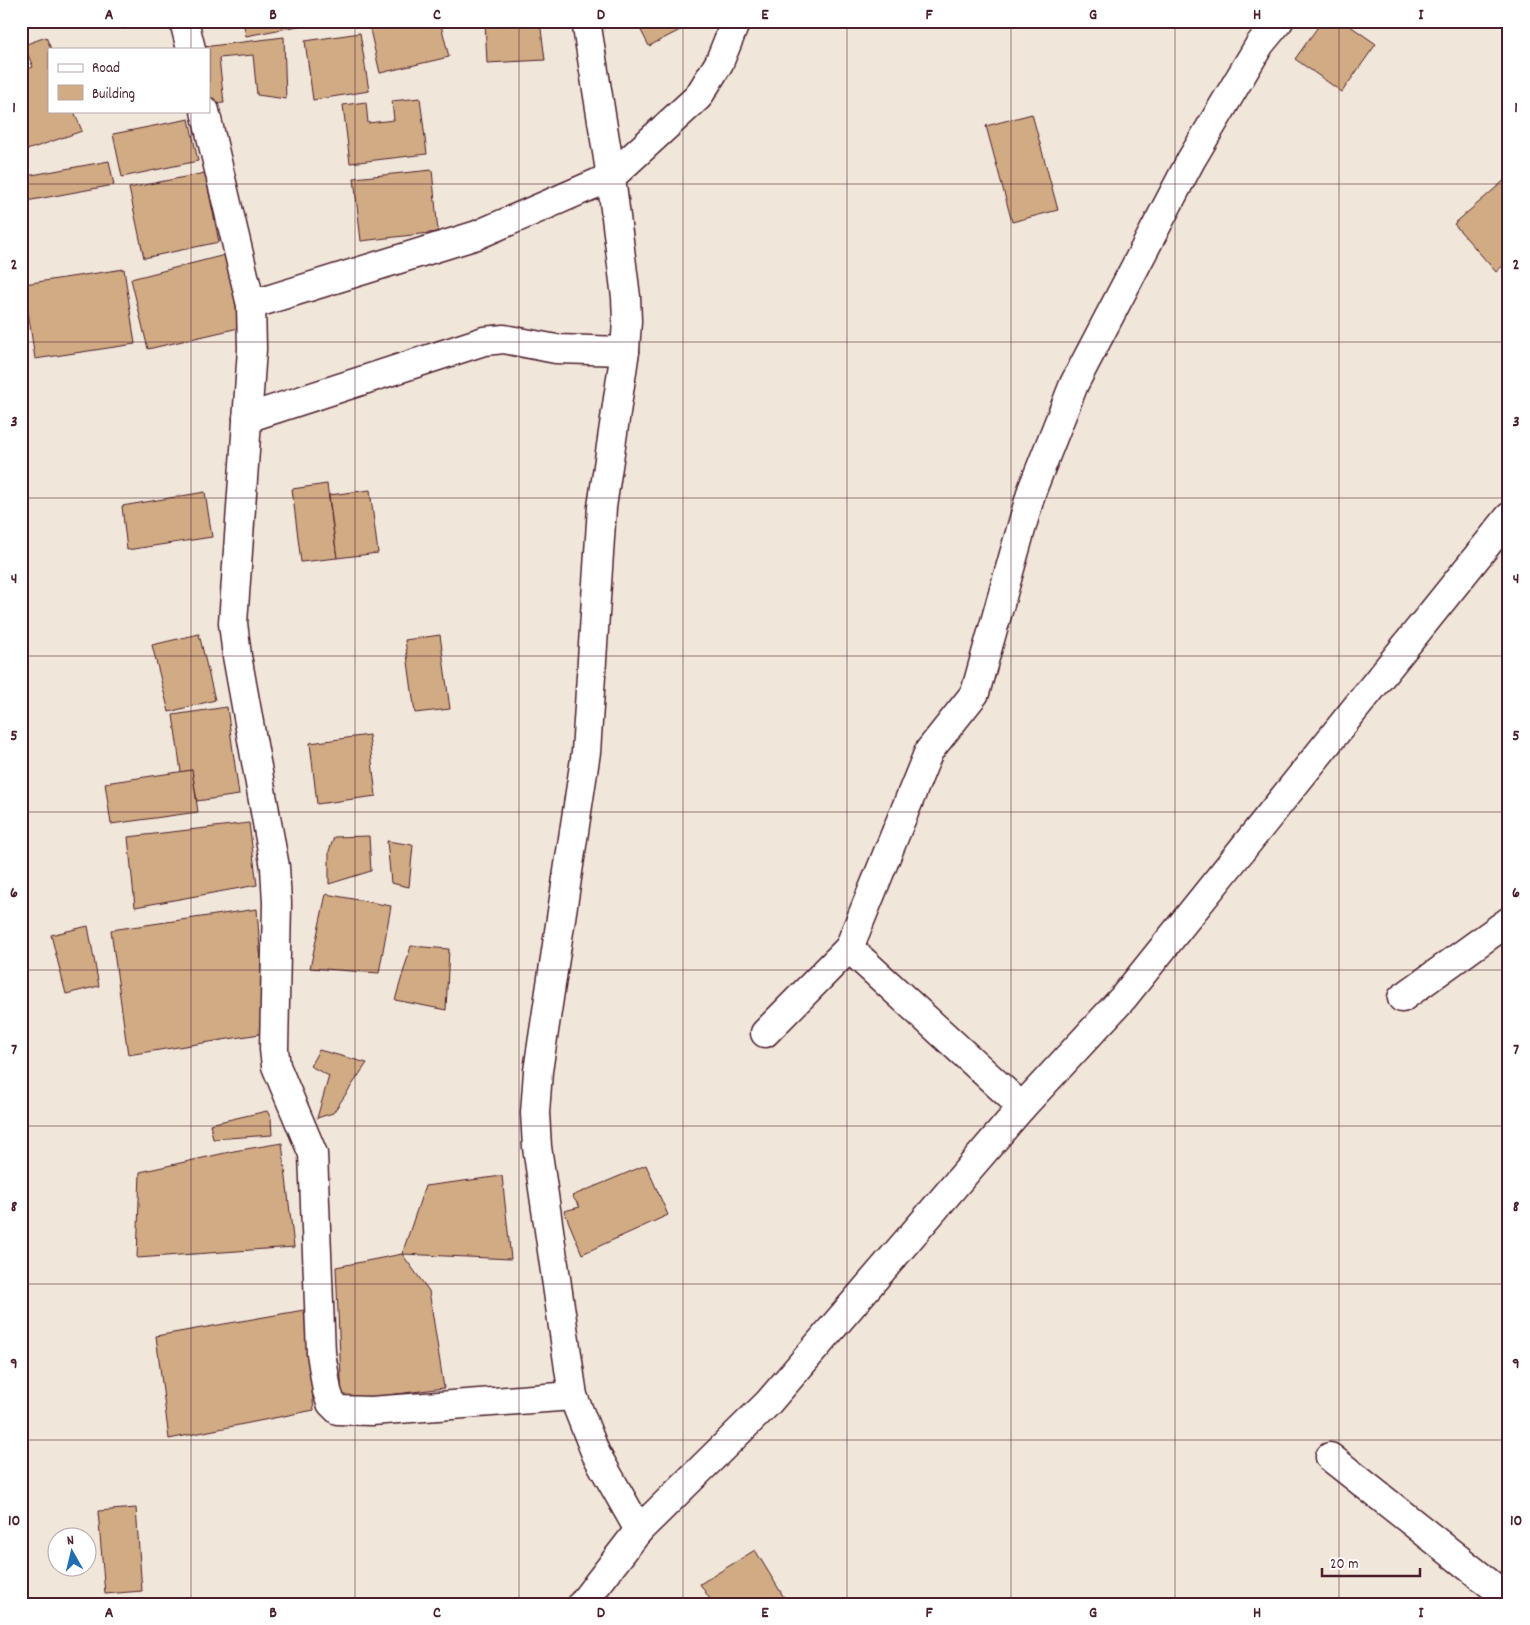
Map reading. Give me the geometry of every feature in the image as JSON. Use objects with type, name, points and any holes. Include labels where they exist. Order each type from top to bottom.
[{"type":"street","points":[[184,21],[191,48]]},
{"type":"street","points":[[586,21],[611,177],[626,298],[625,351],[602,506],[586,752],[538,1071],[535,1113],[537,1147],[572,1396],[596,1454],[638,1530]]},
{"type":"street","points":[[251,305],[477,235],[611,177],[698,97],[719,63],[736,21]]},
{"type":"street","points":[[765,1033],[849,948],[929,751],[975,692],[1032,490],[1074,384],[1191,160],[1260,44],[1279,21]]},
{"type":"street","points":[[205,112],[251,305],[252,350],[233,623],[237,656],[275,868],[277,903],[274,1049],[276,1066],[313,1154],[320,1331],[327,1391],[331,1403],[338,1410],[371,1411],[572,1396]]},
{"type":"street","points":[[247,418],[484,341],[504,339],[556,350],[625,351]]},
{"type":"street","points":[[582,1604],[638,1530],[768,1402],[1022,1107],[1123,998],[1509,517]]},
{"type":"street","points":[[1402,998],[1509,920]]},
{"type":"street","points":[[849,948],[1022,1107]]},
{"type":"street","points":[[1330,1457],[1509,1599]]},
{"type":"building","points":[[121,21],[158,21],[123,29]]},
{"type":"building","points":[[243,21],[324,21],[246,36]]},
{"type":"building","points":[[368,21],[440,21],[449,57],[380,73]]},
{"type":"building","points":[[485,21],[540,21],[545,60],[487,63]]},
{"type":"building","points":[[636,21],[686,21],[688,26],[649,46]]},
{"type":"building","points":[[1322,21],[1343,21],[1376,44],[1342,92],[1295,59]]},
{"type":"building","points":[[360,33],[369,91],[313,100],[305,41]]},
{"type":"building","points":[[46,37],[51,48],[48,48],[48,112],[74,112],[82,131],[21,152],[21,72],[33,67],[24,45]]},
{"type":"building","points":[[284,37],[286,99],[257,95],[253,55],[219,58],[224,103],[210,104],[210,48],[203,47]]},
{"type":"building","points":[[420,98],[427,154],[350,163],[343,105],[366,102],[368,123],[394,120],[392,101]]},
{"type":"building","points":[[1032,114],[1058,210],[1012,222],[986,126]]},
{"type":"building","points":[[189,119],[198,161],[122,177],[113,134]]},
{"type":"building","points":[[109,161],[114,185],[21,202],[21,177]]},
{"type":"building","points":[[432,170],[438,232],[361,241],[354,178]]},
{"type":"building","points":[[205,173],[219,242],[144,258],[129,188]]},
{"type":"building","points":[[1507,178],[1509,180],[1509,260],[1496,272],[1454,224]]},
{"type":"building","points":[[225,255],[243,327],[148,349],[131,279]]},
{"type":"building","points":[[124,269],[135,344],[35,359],[24,284]]},
{"type":"building","points":[[21,333],[28,365],[21,366]]},
{"type":"building","points":[[327,484],[337,558],[301,562],[292,489]]},
{"type":"building","points":[[370,490],[378,553],[337,558],[329,495]]},
{"type":"building","points":[[205,492],[212,537],[127,550],[122,506]]},
{"type":"building","points":[[199,634],[215,700],[169,712],[152,645]]},
{"type":"building","points":[[440,635],[450,709],[415,713],[405,640]]},
{"type":"building","points":[[227,707],[239,795],[197,801],[192,770],[181,772],[173,715]]},
{"type":"building","points":[[369,735],[376,796],[317,804],[310,743]]},
{"type":"building","points":[[192,770],[198,812],[111,824],[105,783]]},
{"type":"building","points":[[249,823],[257,885],[135,907],[128,837]]},
{"type":"building","points":[[369,836],[371,871],[329,884],[329,851],[334,837]]},
{"type":"building","points":[[387,841],[413,845],[409,887],[391,883]]},
{"type":"building","points":[[326,894],[391,906],[379,973],[310,968]]},
{"type":"building","points":[[257,909],[266,1033],[128,1055],[111,930]]},
{"type":"building","points":[[88,926],[99,986],[66,994],[51,935]]},
{"type":"building","points":[[411,946],[449,949],[446,1010],[395,1000]]},
{"type":"building","points":[[319,1050],[367,1063],[333,1113],[317,1118],[329,1076],[310,1066]]},
{"type":"building","points":[[267,1111],[271,1118],[272,1135],[213,1139],[210,1124]]},
{"type":"building","points":[[282,1143],[294,1247],[137,1258],[140,1172],[234,1151]]},
{"type":"building","points":[[646,1165],[668,1215],[582,1254],[564,1211],[580,1207],[572,1196]]},
{"type":"building","points":[[502,1176],[511,1259],[402,1254],[425,1186]]},
{"type":"building","points":[[402,1254],[429,1291],[444,1388],[342,1401],[336,1267]]},
{"type":"building","points":[[304,1310],[314,1410],[169,1439],[156,1336]]},
{"type":"building","points":[[136,1508],[142,1591],[105,1594],[98,1511]]},
{"type":"building","points":[[755,1550],[788,1604],[713,1604],[700,1584]]},
{"type":"building","points":[[52,1601],[137,1602],[137,1604],[52,1604]]}]
